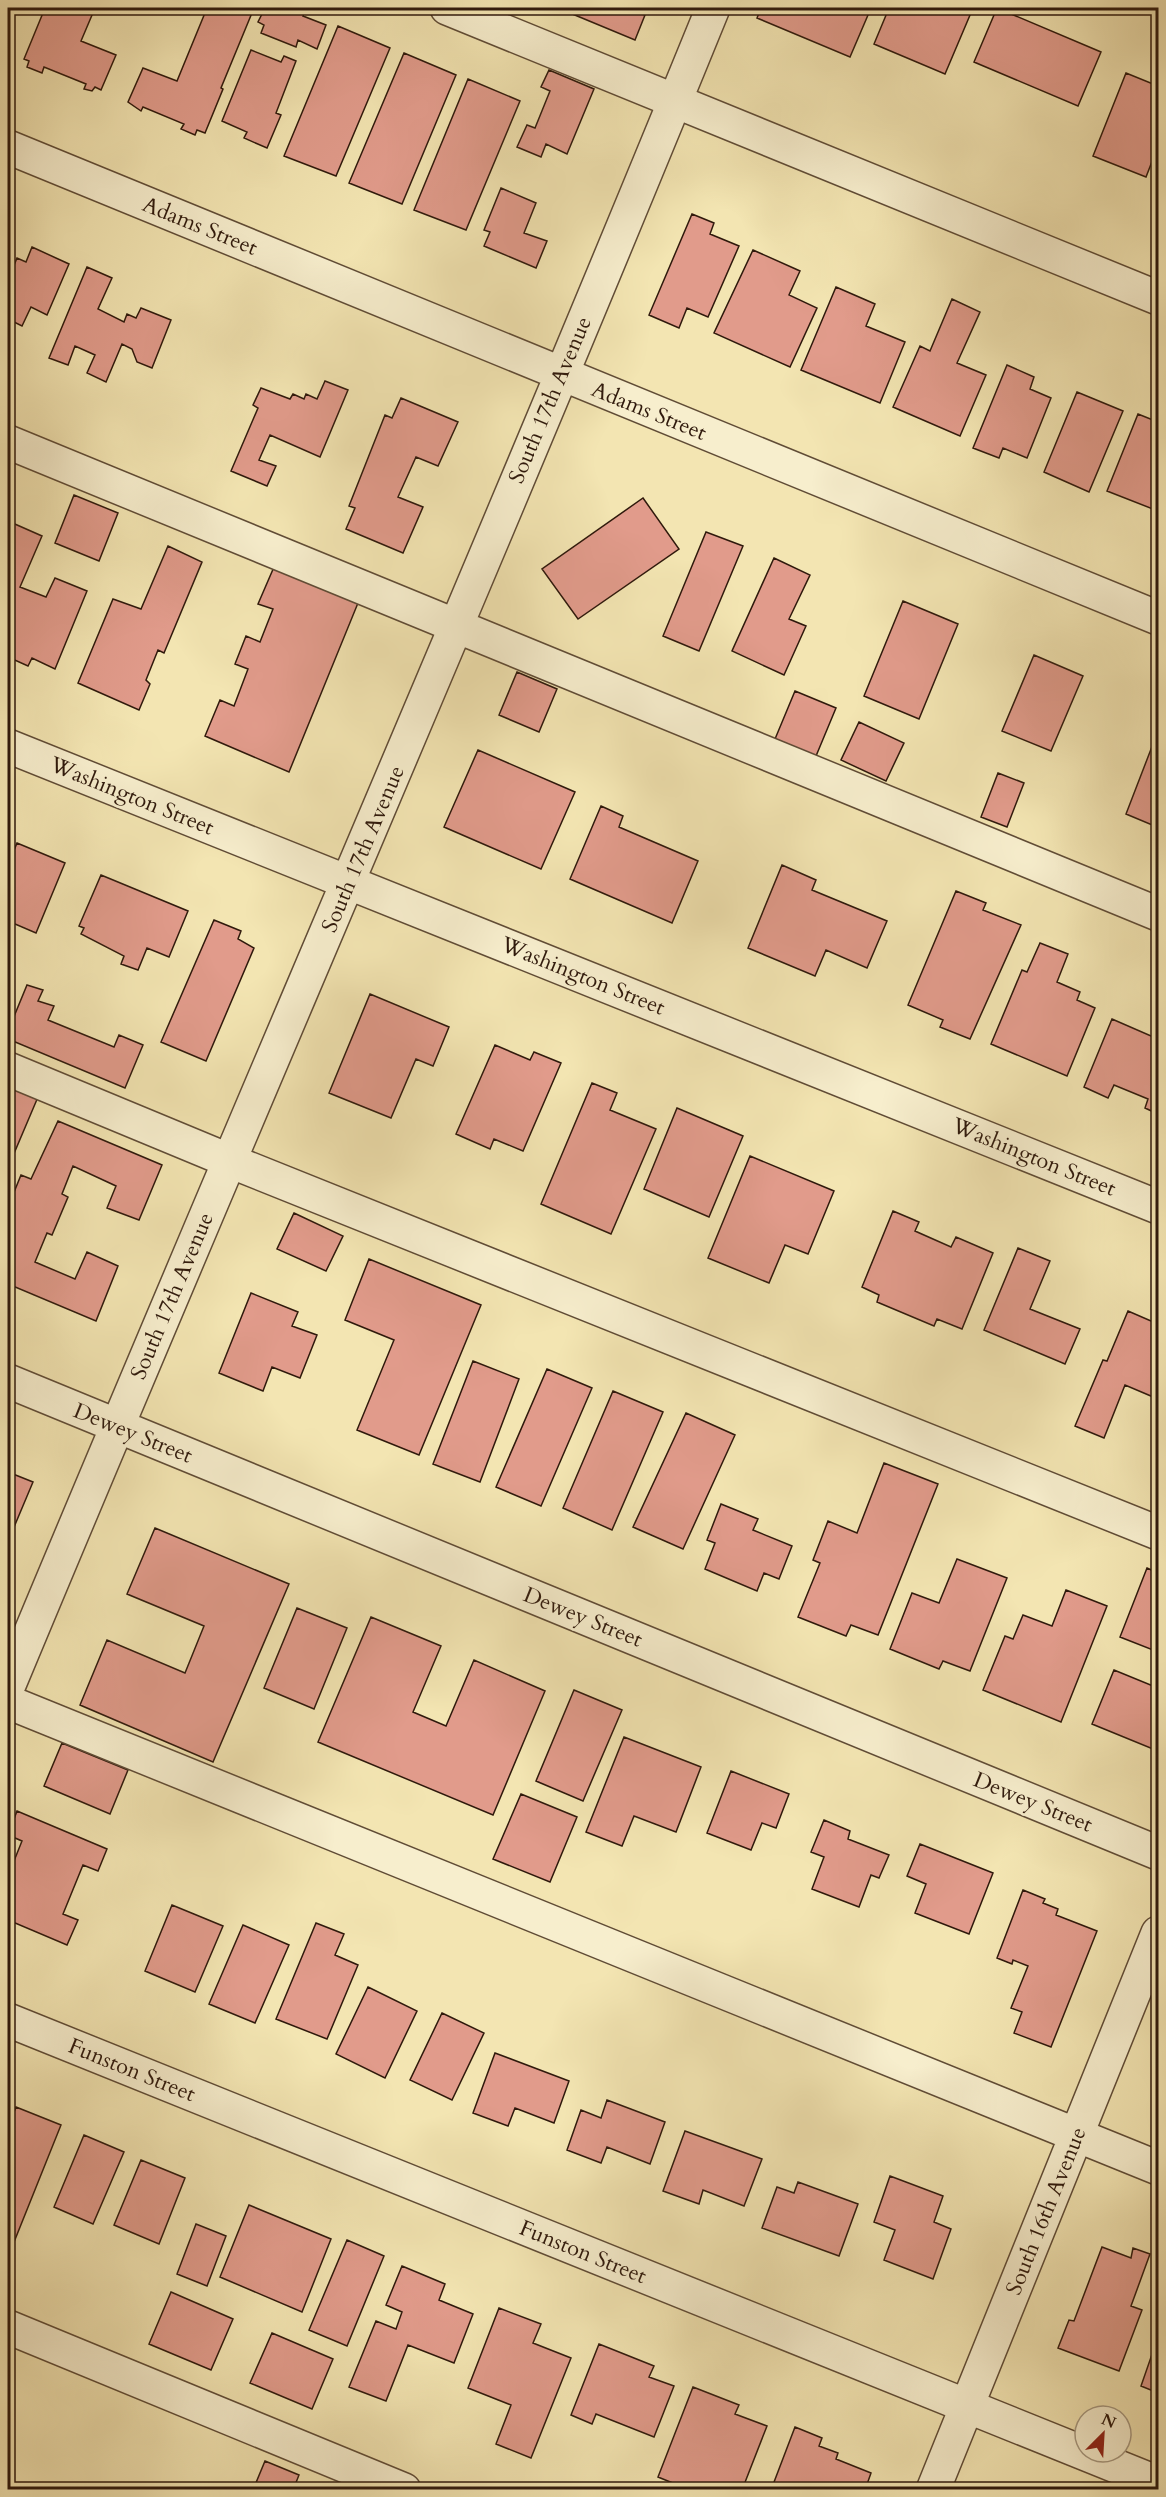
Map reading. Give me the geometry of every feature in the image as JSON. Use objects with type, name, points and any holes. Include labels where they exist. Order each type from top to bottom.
[{"type":"street","points":[[447,8],[1158,298]]},
{"type":"street","name":"South 17th Avenue","points":[[8,1688],[116,1425],[349,882],[713,8]]},
{"type":"street","name":"Adams Street","points":[[8,147],[1158,618]]},
{"type":"street","points":[[8,442],[1158,914]]},
{"type":"street","name":"Washington Street","points":[[8,746],[1158,1207]]},
{"type":"street","points":[[8,1069],[230,1161],[1158,1533]]},
{"type":"street","name":"Dewey Street","points":[[8,1381],[1158,1853]]},
{"type":"street","points":[[8,1702],[1158,2168]]},
{"type":"street","name":"South 16th Avenue","points":[[933,2490],[1158,1933]]},
{"type":"street","name":"Funston Street","points":[[8,2020],[1158,2483]]},
{"type":"street","points":[[8,2327],[404,2490]]},
{"type":"building","points":[[45,8],[95,8],[81,41],[116,55],[101,90],[95,87],[92,91],[84,89],[86,84],[44,67],[42,73],[27,67],[29,61],[24,59]]},
{"type":"building","points":[[207,8],[254,8],[205,133],[197,130],[195,135],[181,129],[184,124],[143,107],[141,111],[128,102],[143,68],[177,81]]},
{"type":"building","points":[[265,8],[307,8],[303,16],[326,25],[317,49],[298,40],[296,47],[261,33],[264,25],[258,22]]},
{"type":"building","points":[[572,8],[637,8],[635,12],[645,15],[635,40],[570,13]]},
{"type":"building","points":[[761,8],[871,8],[850,57],[757,18]]},
{"type":"building","points":[[889,8],[973,8],[945,74],[874,44]]},
{"type":"building","points":[[997,8],[1101,52],[1078,106],[974,62]]},
{"type":"building","points":[[338,26],[390,48],[336,176],[284,156]]},
{"type":"building","points":[[251,50],[281,62],[284,56],[296,61],[276,113],[281,115],[267,148],[244,138],[247,132],[222,121]]},
{"type":"building","points":[[404,53],[456,75],[402,204],[349,183]]},
{"type":"building","points":[[549,70],[594,89],[567,154],[546,144],[541,157],[517,147],[527,125],[535,128],[550,91],[541,87]]},
{"type":"building","points":[[1126,73],[1158,86],[1158,146],[1146,177],[1093,156]]},
{"type":"building","points":[[468,79],[520,101],[466,230],[414,210]]},
{"type":"building","points":[[501,188],[536,203],[524,233],[547,241],[536,268],[484,246],[490,232],[484,230]]},
{"type":"building","points":[[692,214],[714,223],[710,234],[739,246],[708,317],[687,308],[679,328],[649,315]]},
{"type":"building","points":[[32,247],[69,264],[47,315],[31,307],[22,326],[8,319],[8,280],[17,258],[26,262]]},
{"type":"building","points":[[753,250],[800,271],[789,295],[817,308],[790,367],[714,333]]},
{"type":"building","points":[[87,267],[112,278],[98,309],[124,322],[127,314],[136,318],[141,308],[171,320],[152,368],[137,362],[132,349],[122,344],[106,382],[87,373],[95,355],[75,346],[68,365],[49,358]]},
{"type":"building","points":[[836,287],[875,304],[866,326],[905,342],[880,403],[801,370]]},
{"type":"building","points":[[952,299],[980,312],[957,363],[986,375],[960,436],[893,407],[920,346],[930,351]]},
{"type":"building","points":[[1007,365],[1034,377],[1030,389],[1051,398],[1027,458],[1003,448],[999,458],[973,448]]},
{"type":"building","points":[[325,381],[348,390],[320,457],[270,435],[259,460],[276,466],[267,486],[231,471],[258,408],[253,405],[261,388],[290,399],[293,394],[304,399],[306,394],[317,399]]},
{"type":"building","points":[[1077,392],[1123,411],[1089,492],[1044,472]]},
{"type":"building","points":[[401,398],[458,422],[438,466],[416,457],[398,497],[423,507],[403,553],[346,529],[355,508],[349,506],[385,415],[392,418]]},
{"type":"building","points":[[1138,414],[1158,422],[1158,511],[1107,491]]},
{"type":"building","points":[[74,495],[118,513],[99,561],[55,543]]},
{"type":"building","points":[[643,498],[679,549],[578,619],[542,569]]},
{"type":"building","points":[[8,521],[42,536],[20,587],[46,597],[55,578],[87,591],[55,669],[32,658],[28,666],[8,657]]},
{"type":"building","points":[[706,532],[743,546],[699,651],[663,636]]},
{"type":"building","points":[[168,546],[202,562],[164,653],[158,650],[146,680],[150,684],[139,710],[78,683],[113,599],[141,609]]},
{"type":"building","points":[[774,558],[810,575],[789,619],[806,626],[784,675],[732,651]]},
{"type":"building","points":[[274,567],[358,603],[289,772],[205,736],[220,700],[234,706],[248,669],[235,664],[246,636],[260,642],[273,609],[258,604]]},
{"type":"building","points":[[903,601],[958,624],[919,719],[864,696]]},
{"type":"building","points":[[1034,655],[1083,676],[1051,751],[1002,731]]},
{"type":"building","points":[[517,672],[557,689],[539,732],[499,715]]},
{"type":"building","points":[[795,691],[836,708],[816,756],[775,739]]},
{"type":"building","points":[[859,722],[904,743],[886,781],[841,760]]},
{"type":"building","points":[[1158,731],[1158,823],[1157,827],[1126,814]]},
{"type":"building","points":[[478,750],[575,792],[541,869],[444,827]]},
{"type":"building","points":[[998,773],[1024,783],[1007,827],[981,817]]},
{"type":"building","points":[[601,806],[623,816],[619,827],[698,861],[672,923],[570,879]]},
{"type":"building","points":[[17,843],[65,863],[36,933],[8,921],[8,865]]},
{"type":"building","points":[[782,865],[816,880],[812,890],[887,921],[867,968],[826,950],[815,976],[748,948]]},
{"type":"building","points":[[101,875],[188,911],[169,957],[147,948],[138,970],[121,964],[124,956],[81,934],[84,928],[79,926]]},
{"type":"building","points":[[956,891],[986,903],[983,910],[1021,925],[970,1039],[940,1027],[943,1020],[908,1005]]},
{"type":"building","points":[[214,920],[241,931],[238,939],[254,948],[206,1061],[161,1042]]},
{"type":"building","points":[[1040,943],[1068,954],[1057,982],[1080,992],[1077,1000],[1095,1008],[1067,1076],[991,1044],[1022,970],[1027,972]]},
{"type":"building","points":[[27,985],[43,990],[38,1001],[54,1006],[48,1020],[114,1047],[119,1035],[143,1045],[125,1088],[8,1039],[8,1031]]},
{"type":"building","points":[[370,994],[449,1027],[433,1066],[416,1059],[391,1118],[329,1093]]},
{"type":"building","points":[[1112,1019],[1158,1039],[1158,1114],[1145,1108],[1148,1099],[1114,1085],[1108,1098],[1084,1087]]},
{"type":"building","points":[[495,1045],[530,1060],[534,1052],[561,1063],[523,1151],[494,1139],[490,1149],[456,1134]]},
{"type":"building","points":[[592,1083],[617,1093],[610,1110],[656,1129],[611,1234],[541,1204]]},
{"type":"building","points":[[8,1085],[38,1097],[10,1163],[14,1165],[8,1181]]},
{"type":"building","points":[[677,1108],[743,1136],[709,1217],[644,1189]]},
{"type":"building","points":[[58,1121],[162,1165],[139,1220],[107,1208],[116,1186],[73,1166],[62,1194],[68,1197],[52,1235],[47,1233],[35,1262],[75,1279],[87,1252],[118,1266],[96,1321],[8,1284],[8,1232],[13,1220],[8,1217],[8,1207],[21,1175],[31,1179]]},
{"type":"building","points":[[750,1156],[834,1191],[808,1254],[785,1245],[769,1283],[708,1258]]},
{"type":"building","points":[[893,1211],[919,1222],[915,1231],[951,1247],[956,1237],[993,1253],[962,1329],[937,1319],[934,1326],[877,1302],[879,1295],[862,1287]]},
{"type":"building","points":[[294,1213],[343,1236],[326,1271],[277,1249]]},
{"type":"building","points":[[1018,1248],[1050,1261],[1030,1309],[1080,1329],[1065,1364],[984,1330]]},
{"type":"building","points":[[369,1259],[481,1305],[419,1455],[357,1430],[394,1340],[345,1320]]},
{"type":"building","points":[[251,1293],[298,1312],[292,1326],[317,1335],[300,1378],[272,1367],[263,1391],[219,1373]]},
{"type":"building","points":[[1128,1311],[1158,1324],[1158,1399],[1125,1385],[1104,1438],[1075,1426],[1103,1360],[1107,1361]]},
{"type":"building","points":[[473,1361],[519,1379],[480,1482],[433,1464]]},
{"type":"building","points":[[547,1369],[592,1388],[541,1506],[496,1487]]},
{"type":"building","points":[[613,1391],[663,1412],[612,1530],[563,1508]]},
{"type":"building","points":[[686,1413],[735,1435],[683,1549],[633,1527]]},
{"type":"building","points":[[884,1463],[938,1484],[878,1635],[851,1625],[846,1636],[798,1617],[820,1563],[813,1560],[828,1521],[857,1533]]},
{"type":"building","points":[[8,1472],[33,1482],[9,1539],[8,1538]]},
{"type":"building","points":[[721,1504],[758,1519],[753,1530],[792,1546],[779,1579],[764,1573],[757,1591],[705,1569],[715,1543],[707,1540]]},
{"type":"building","points":[[155,1528],[289,1584],[213,1762],[80,1705],[107,1640],[185,1673],[204,1626],[127,1594]]},
{"type":"building","points":[[957,1559],[1007,1578],[970,1671],[943,1661],[939,1669],[890,1649],[912,1593],[939,1603]]},
{"type":"building","points":[[1147,1568],[1158,1573],[1158,1652],[1120,1637]]},
{"type":"building","points":[[1066,1590],[1107,1606],[1061,1722],[983,1690],[1005,1636],[1013,1639],[1023,1615],[1052,1626]]},
{"type":"building","points":[[297,1608],[347,1628],[314,1709],[264,1688]]},
{"type":"building","points":[[371,1617],[441,1646],[413,1712],[446,1726],[474,1660],[545,1691],[493,1815],[318,1742]]},
{"type":"building","points":[[1114,1670],[1158,1688],[1158,1735],[1153,1749],[1092,1724]]},
{"type":"building","points":[[574,1690],[622,1710],[583,1801],[536,1781]]},
{"type":"building","points":[[624,1737],[701,1767],[676,1832],[634,1816],[622,1846],[586,1832]]},
{"type":"building","points":[[62,1743],[128,1770],[110,1814],[44,1786]]},
{"type":"building","points":[[731,1771],[789,1794],[776,1828],[762,1823],[751,1850],[707,1833]]},
{"type":"building","points":[[521,1794],[577,1817],[550,1882],[493,1859]]},
{"type":"building","points":[[17,1811],[107,1849],[98,1871],[83,1865],[63,1914],[78,1920],[67,1945],[8,1920],[8,1876],[22,1841],[8,1835]]},
{"type":"building","points":[[824,1820],[850,1831],[848,1839],[889,1855],[879,1878],[871,1875],[859,1907],[812,1889],[824,1857],[811,1852]]},
{"type":"building","points":[[920,1844],[993,1873],[969,1934],[915,1913],[926,1884],[907,1876]]},
{"type":"building","points":[[1023,1890],[1045,1899],[1043,1903],[1058,1909],[1056,1915],[1097,1931],[1051,2047],[1014,2033],[1022,2012],[1011,2008],[1028,1966],[1013,1960],[1012,1964],[997,1958]]},
{"type":"building","points":[[172,1905],[223,1926],[195,1992],[145,1971]]},
{"type":"building","points":[[316,1923],[344,1934],[335,1955],[358,1965],[327,2039],[276,2019]]},
{"type":"building","points":[[243,1925],[289,1945],[255,2023],[209,2004]]},
{"type":"building","points":[[368,1987],[417,2011],[385,2078],[336,2054]]},
{"type":"building","points":[[442,2013],[484,2033],[452,2100],[410,2080]]},
{"type":"building","points":[[495,2053],[569,2081],[554,2123],[515,2108],[508,2126],[473,2113]]},
{"type":"building","points":[[607,2100],[665,2122],[650,2164],[607,2147],[601,2163],[567,2150],[581,2110],[601,2118]]},
{"type":"building","points":[[16,2107],[61,2125],[14,2242],[8,2240],[8,2128]]},
{"type":"building","points":[[685,2131],[762,2159],[744,2206],[703,2190],[699,2204],[663,2191]]},
{"type":"building","points":[[84,2135],[124,2152],[93,2224],[54,2207]]},
{"type":"building","points":[[141,2160],[185,2178],[159,2244],[114,2225]]},
{"type":"building","points":[[890,2176],[943,2196],[934,2222],[951,2229],[933,2279],[884,2260],[895,2230],[874,2222]]},
{"type":"building","points":[[798,2182],[858,2204],[839,2256],[762,2228],[777,2187],[794,2193]]},
{"type":"building","points":[[249,2205],[331,2239],[302,2312],[220,2277]]},
{"type":"building","points":[[196,2224],[226,2236],[207,2286],[177,2274]]},
{"type":"building","points":[[347,2240],[384,2256],[347,2346],[309,2330]]},
{"type":"building","points":[[1102,2247],[1131,2258],[1133,2248],[1150,2254],[1131,2306],[1142,2310],[1119,2371],[1058,2348],[1069,2320],[1074,2321]]},
{"type":"building","points":[[402,2266],[445,2284],[439,2300],[473,2314],[454,2363],[408,2345],[386,2401],[349,2387],[376,2321],[396,2329],[402,2312],[386,2305]]},
{"type":"building","points":[[171,2292],[233,2319],[211,2370],[149,2344]]},
{"type":"building","points":[[499,2308],[541,2324],[533,2343],[571,2358],[531,2458],[496,2444],[511,2405],[468,2388]]},
{"type":"building","points":[[272,2333],[333,2359],[312,2409],[250,2383]]},
{"type":"building","points":[[1158,2337],[1158,2393],[1141,2386]]},
{"type":"building","points":[[599,2344],[654,2366],[649,2377],[674,2386],[654,2437],[596,2414],[592,2424],[571,2415]]},
{"type":"building","points":[[693,2387],[739,2405],[735,2414],[767,2426],[742,2490],[690,2490],[658,2477]]},
{"type":"building","points":[[795,2427],[822,2438],[819,2446],[838,2453],[836,2459],[871,2473],[865,2490],[771,2490]]},
{"type":"building","points":[[265,2461],[299,2475],[293,2490],[253,2490]]}]
